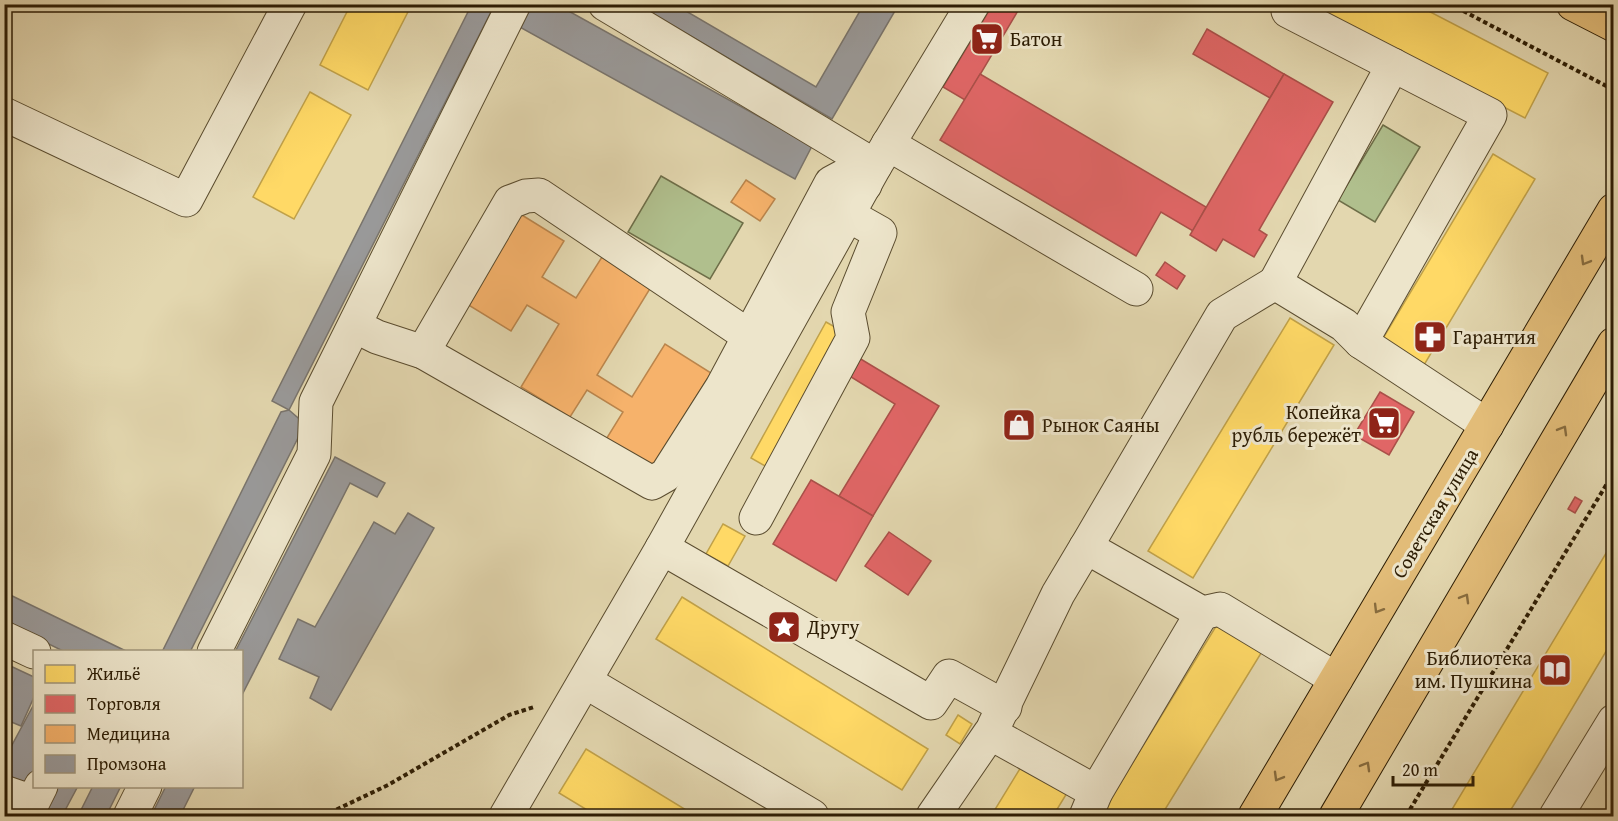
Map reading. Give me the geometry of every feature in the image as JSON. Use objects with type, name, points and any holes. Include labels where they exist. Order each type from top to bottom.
[{"type":"main road","points":[[1573,4],[1614,25]]},
{"type":"main road","name":"Советская улица","points":[[1255,816],[1614,210]]},
{"type":"main road","points":[[1336,816],[1614,344]]},
{"type":"lane","points":[[4,114],[186,200],[290,4]]},
{"type":"lane","points":[[215,650],[314,454],[316,402],[514,4]]},
{"type":"lane","points":[[604,4],[876,165],[1136,289]]},
{"type":"lane","points":[[506,816],[583,687],[876,165],[973,4]]},
{"type":"lane","points":[[1288,11],[1490,115],[1360,342]]},
{"type":"lane","points":[[933,816],[997,720],[1058,594],[1222,315],[1275,283],[1393,65]]},
{"type":"lane","points":[[355,326],[377,337],[423,352],[652,483],[666,475],[722,387],[831,183],[876,165]]},
{"type":"lane","points":[[423,352],[510,202],[526,196],[539,195],[749,336]]},
{"type":"lane","points":[[756,518],[853,338],[848,312],[880,233],[848,215]]},
{"type":"lane","points":[[1275,283],[1344,325],[1360,342],[1487,425]]},
{"type":"lane","points":[[1086,547],[1202,613],[1220,609],[1336,679]]},
{"type":"lane","points":[[662,548],[931,703],[949,676],[1091,804],[1202,613]]},
{"type":"lane","points":[[4,638],[33,652]]},
{"type":"lane","points":[[583,687],[812,816]]},
{"type":"lane","points":[[1556,816],[1614,721]]},
{"type":"lane","points":[[4,792],[33,802],[40,788]]},
{"type":"lane","points":[[130,816],[144,788]]},
{"type":"path","points":[[1450,4],[1614,90]]},
{"type":"path","points":[[1406,816],[1614,472]]},
{"type":"path","points":[[323,816],[388,785],[508,715],[583,687]]},
{"type":"green space","points":[[1383,125],[1420,147],[1375,222],[1338,200]]},
{"type":"green space","points":[[661,176],[743,223],[710,279],[628,232]]},
{"type":"building: Жильё","points":[[351,4],[412,4],[368,90],[320,65]]},
{"type":"building: Жильё","points":[[1304,4],[1415,4],[1548,73],[1525,118]]},
{"type":"building: Жильё","points":[[310,92],[351,115],[294,219],[253,197]]},
{"type":"building: Жильё","points":[[1493,154],[1535,179],[1424,365],[1382,340]]},
{"type":"building: Жильё","points":[[1290,318],[1334,345],[1193,578],[1148,551]]},
{"type":"building: Жильё","points":[[826,322],[849,335],[774,471],[751,458]]},
{"type":"building: Жильё","points":[[723,524],[745,536],[728,566],[706,554]]},
{"type":"building: Жильё","points":[[1614,540],[1614,638],[1536,769],[1507,816],[1448,816]]},
{"type":"building: Жильё","points":[[682,597],[928,749],[902,790],[656,639]]},
{"type":"building: Жильё","points":[[1218,623],[1263,650],[1161,816],[1120,816],[1105,808]]},
{"type":"building: Жильё","points":[[958,715],[972,724],[960,744],[946,735]]},
{"type":"building: Жильё","points":[[586,749],[696,816],[597,816],[559,793]]},
{"type":"building: Жильё","points":[[1021,767],[1067,793],[1053,816],[991,816]]},
{"type":"building: Торговля","name":"Батон","points":[[993,4],[1022,4],[965,100],[943,87]]},
{"type":"building: Торговля","points":[[1207,29],[1284,74],[1270,98],[1193,54]]},
{"type":"building: Торговля","points":[[980,74],[1206,207],[1193,231],[1161,212],[1136,256],[940,140]]},
{"type":"building: Торговля","points":[[1284,74],[1333,102],[1259,230],[1267,235],[1254,257],[1223,239],[1216,251],[1190,235]]},
{"type":"building: Торговля","points":[[1165,262],[1185,276],[1177,289],[1156,275]]},
{"type":"building: Торговля","points":[[854,355],[939,406],[873,516],[839,496],[895,404],[843,372]]},
{"type":"building: Торговля","name":"Копейка рубль бережёт","points":[[1380,392],[1414,412],[1389,455],[1354,435]]},
{"type":"building: Торговля","points":[[811,480],[873,516],[836,581],[773,544]]},
{"type":"building: Торговля","points":[[1575,497],[1582,501],[1575,513],[1568,509]]},
{"type":"building: Торговля","points":[[889,532],[931,561],[908,595],[865,566]]},
{"type":"building: Медицина","points":[[746,180],[775,199],[760,221],[731,202]]},
{"type":"building: Медицина","points":[[517,212],[564,241],[542,277],[576,298],[602,257],[651,287],[597,375],[632,397],[665,344],[711,373],[651,469],[605,441],[623,412],[587,390],[570,417],[521,387],[559,324],[527,305],[511,331],[462,301]]},
{"type":"building: Промзона","points":[[472,4],[495,4],[289,410],[272,401]]},
{"type":"building: Промзона","points":[[527,4],[556,4],[812,146],[795,179],[516,25]]},
{"type":"building: Промзона","points":[[636,4],[674,4],[816,87],[864,4],[899,4],[832,119]]},
{"type":"building: Промзона","points":[[289,410],[305,424],[191,650],[163,650],[281,412]]},
{"type":"building: Промзона","points":[[335,457],[385,483],[377,497],[350,483],[243,693],[243,650],[236,650]]},
{"type":"building: Промзона","points":[[408,513],[434,528],[331,710],[310,698],[319,677],[279,659],[298,619],[315,627],[374,522],[395,534]]},
{"type":"building: Промзона","points":[[4,592],[124,650],[61,650],[4,622]]},
{"type":"building: Промзона","points":[[4,663],[33,677],[33,699],[21,726],[4,719]]},
{"type":"building: Промзона","points":[[33,706],[33,776],[27,789],[4,784],[4,760]]},
{"type":"building: Промзона","points":[[51,788],[77,788],[62,816],[34,816]]},
{"type":"building: Промзона","points":[[92,788],[120,788],[106,816],[78,816]]},
{"type":"building: Промзона","points":[[165,788],[194,788],[180,816],[151,816]]},
{"type":"place","name":"Батон","points":[[987,39]]},
{"type":"place","name":"Гарантия","points":[[1430,337]]},
{"type":"place","name":"Копейка рубль бережёт","points":[[1384,423]]},
{"type":"place","name":"Рынок Саяны","points":[[1019,425]]},
{"type":"place","name":"Другу","points":[[784,627]]},
{"type":"place","name":"Библиотека им. Пушкина","points":[[1555,670]]}]
